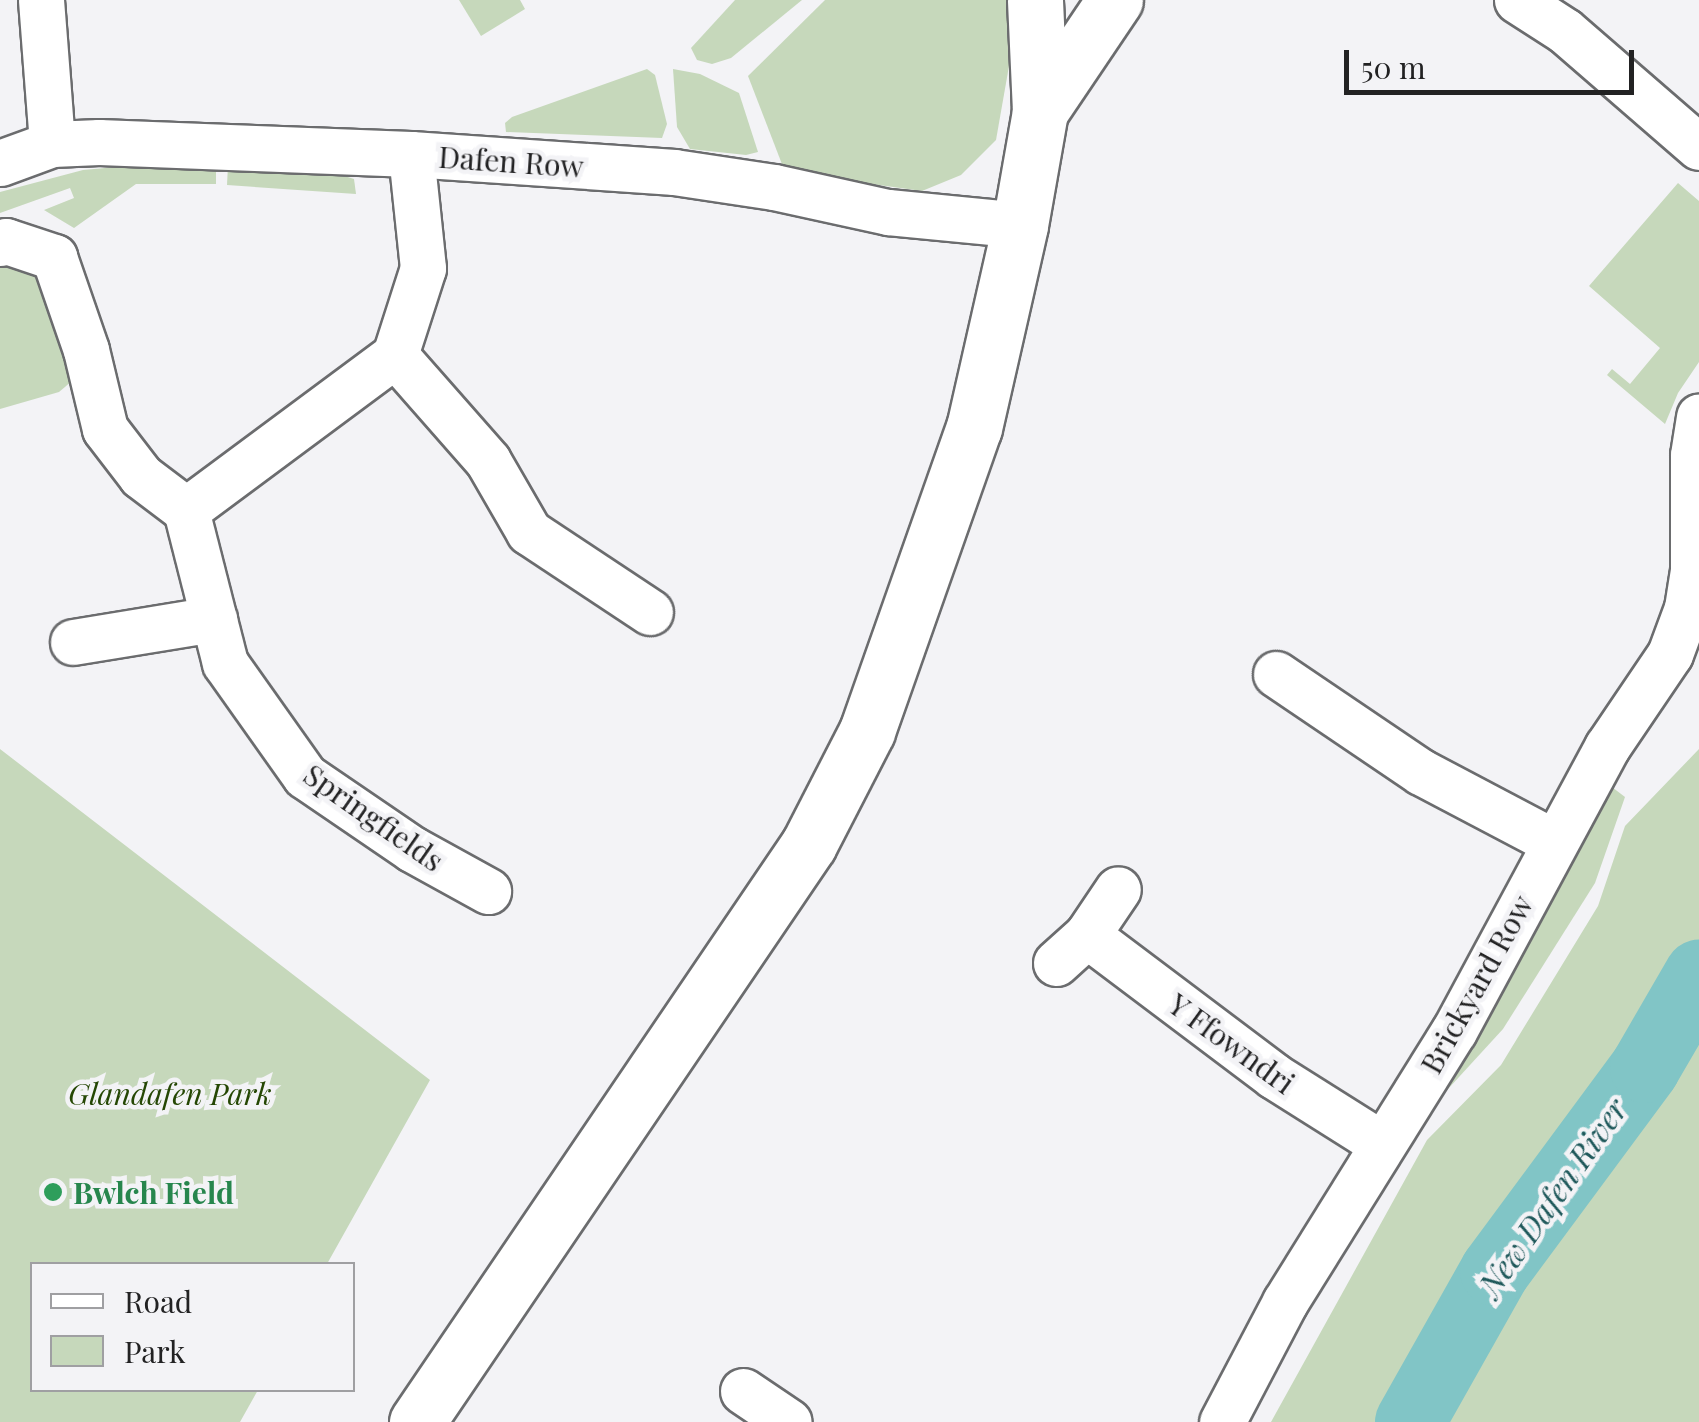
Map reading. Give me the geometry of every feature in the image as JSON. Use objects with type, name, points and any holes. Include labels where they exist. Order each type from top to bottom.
[{"type":"main road","points":[[417,1422],[810,844],[866,730],[938,538],[974,428],[1020,225],[1040,111],[1035,0]]},
{"type":"main road","points":[[1040,111],[1115,0]]},
{"type":"street","points":[[41,0],[52,144]]},
{"type":"street","points":[[1518,0],[1564,31],[1699,147]]},
{"type":"street","name":"Dafen Row","points":[[0,164],[52,144],[210,145],[411,154],[674,172],[774,187],[888,212],[1020,225]]},
{"type":"street","points":[[0,243],[6,241],[54,257],[86,350],[105,429],[140,476],[186,510],[395,355],[423,268],[411,154]]},
{"type":"street","points":[[395,355],[488,461],[529,532],[650,612]]},
{"type":"street","name":"Brickyard Row","points":[[1222,1422],[1285,1302],[1454,1031],[1607,748],[1670,654],[1688,608],[1693,454],[1699,416]]},
{"type":"street","name":"Springfields","points":[[186,510],[225,663],[305,776],[412,849],[488,891]]},
{"type":"street","points":[[73,642],[214,619]]},
{"type":"street","points":[[1276,674],[1420,772],[1554,842]]},
{"type":"street","name":"Y Ffowndri","points":[[1118,889],[1072,949],[1382,1144]]},
{"type":"street","points":[[742,1391],[789,1422]]},
{"type":"green space","points":[[459,0],[520,0],[525,9],[481,36]]},
{"type":"green space","points":[[735,0],[802,0],[731,58],[712,64],[697,60],[691,48]]},
{"type":"green space","points":[[825,0],[1013,0],[1012,49],[996,140],[961,175],[922,191],[785,172],[748,76]]},
{"type":"green space","points":[[647,69],[655,75],[667,124],[662,138],[506,132],[505,123],[512,117]]},
{"type":"green space","points":[[673,69],[700,74],[739,93],[758,152],[746,155],[690,149],[677,127]]},
{"type":"green space","points":[[149,164],[216,165],[216,184],[136,184],[74,228],[44,210],[74,198],[70,188],[0,213],[0,192],[83,170]]},
{"type":"green space","points":[[228,165],[338,174],[354,179],[356,194],[227,185]]},
{"type":"green space","points":[[1678,183],[1699,201],[1699,362],[1678,393],[1665,424],[1607,375],[1612,369],[1630,384],[1660,348],[1589,286]]},
{"type":"green space","points":[[0,258],[37,259],[72,381],[59,392],[0,409]]},
{"type":"green space","name":"Glandafen Park","points":[[0,749],[430,1080],[328,1262],[30,1262],[30,1392],[257,1392],[240,1422],[0,1422]]},
{"type":"green space","points":[[1699,749],[1699,1422],[1271,1422],[1427,1140],[1501,1065],[1598,906],[1625,826]]},
{"type":"green space","points":[[1604,781],[1625,797],[1595,883],[1503,1029],[1437,1101]]},
{"type":"waterway","name":"New Dafen River","points":[[1410,1422],[1495,1271],[1645,1068],[1699,975]]},
{"type":"place","name":"Bwlch Field","points":[[53,1192]]}]
